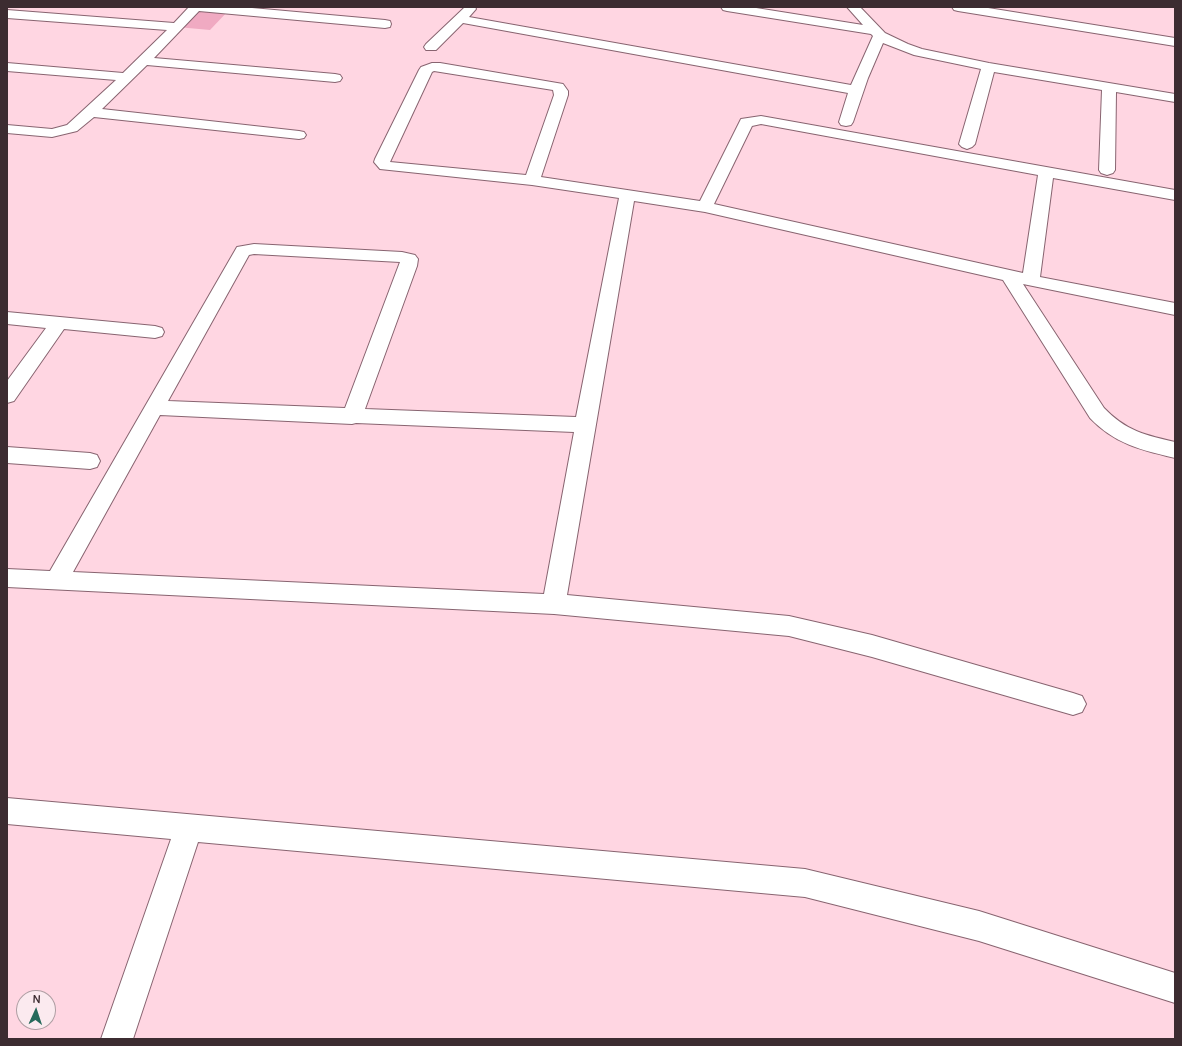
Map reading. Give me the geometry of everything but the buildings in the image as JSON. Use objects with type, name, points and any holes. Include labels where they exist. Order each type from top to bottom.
[{"type":"street","points":[[7,129],[52,133],[72,128],[92,112],[196,7]]},
{"type":"street","points":[[199,7],[385,24]]},
{"type":"street","points":[[431,47],[472,7]]},
{"type":"street","points":[[727,7],[878,34],[903,47],[919,52],[989,67],[1175,98]]},
{"type":"street","points":[[853,7],[878,34]]},
{"type":"street","points":[[958,7],[1175,42]]},
{"type":"street","points":[[7,14],[177,27]]},
{"type":"street","points":[[460,19],[855,90]]},
{"type":"street","points":[[846,122],[855,90],[878,34]]},
{"type":"street","points":[[143,61],[335,78]]},
{"type":"street","points":[[7,67],[126,77]]},
{"type":"street","points":[[532,180],[561,95],[561,91],[558,87],[440,67],[432,67],[426,70],[383,159],[382,162],[386,166],[532,180],[705,207],[1009,276],[1175,309]]},
{"type":"street","points":[[967,144],[989,67]]},
{"type":"street","points":[[1107,170],[1109,86]]},
{"type":"street","points":[[92,112],[299,135]]},
{"type":"street","points":[[705,207],[746,122],[761,120],[1175,195]]},
{"type":"street","points":[[1031,280],[1046,172]]},
{"type":"street","points":[[554,604],[584,425],[627,196]]},
{"type":"street","points":[[56,581],[243,251],[254,249],[406,257],[409,259],[408,266],[352,417]]},
{"type":"street","points":[[1009,276],[1039,325],[1107,426],[1131,439],[1175,450]]},
{"type":"street","points":[[7,318],[155,332]]},
{"type":"street","points":[[7,396],[59,323]]},
{"type":"street","points":[[155,408],[584,425]]},
{"type":"street","points":[[7,455],[90,461]]},
{"type":"street","points":[[7,578],[554,604],[789,626],[872,646],[1073,704]]},
{"type":"street","points":[[7,811],[805,883],[978,926],[1175,988]]},
{"type":"street","points":[[117,1039],[189,828]]},
{"type":"shaded area","points":[[196,7],[229,10],[210,30],[177,27]]}]
